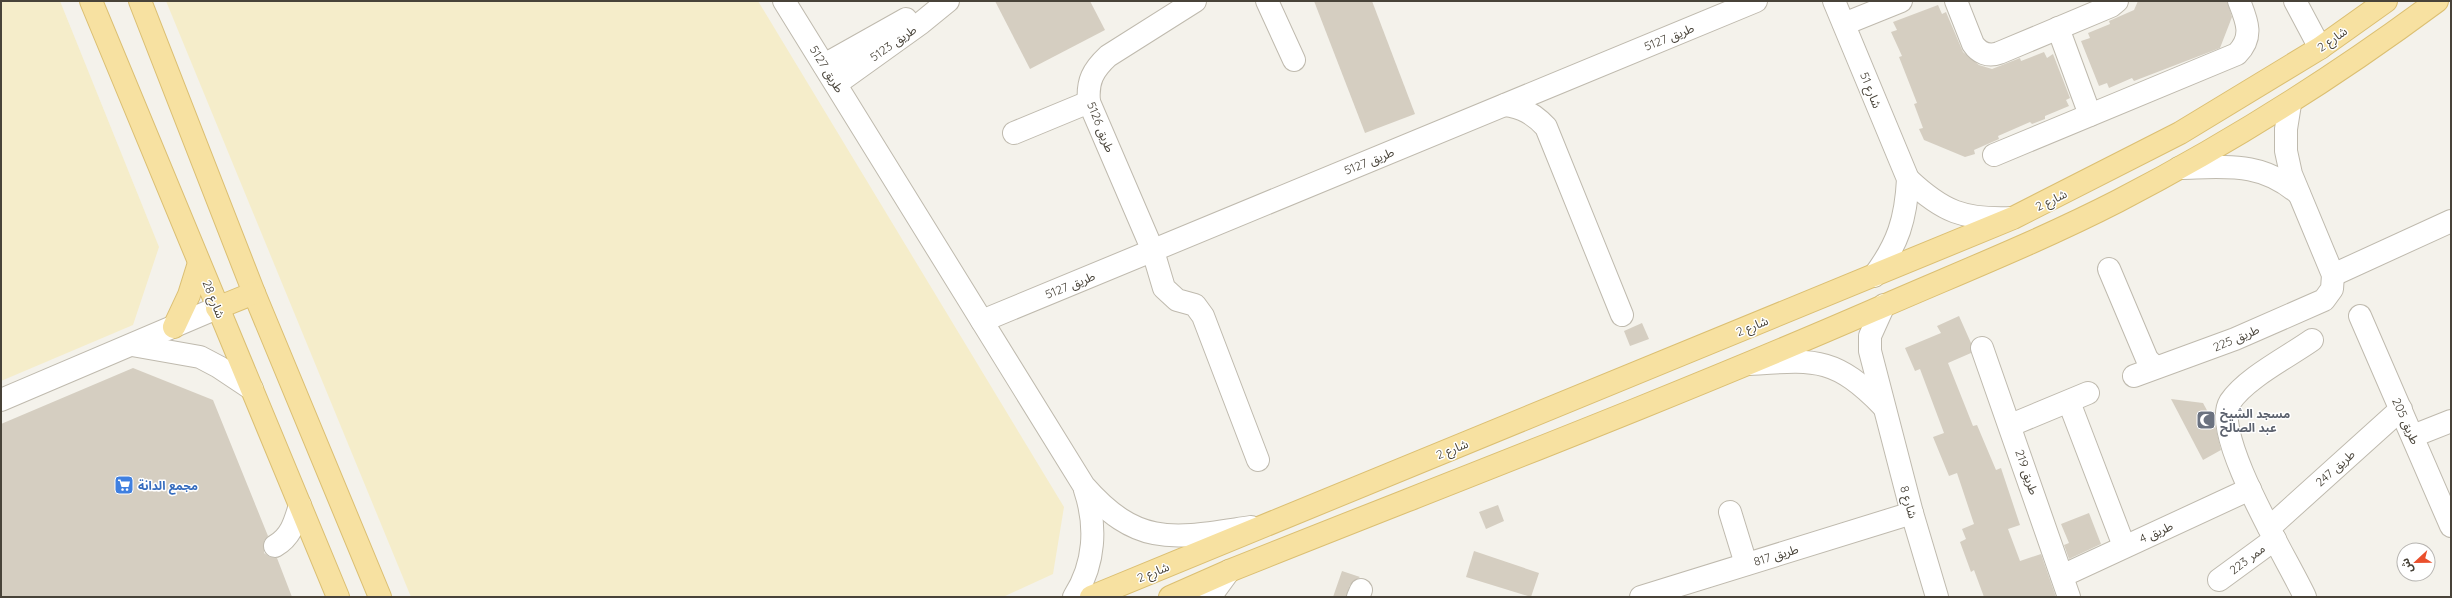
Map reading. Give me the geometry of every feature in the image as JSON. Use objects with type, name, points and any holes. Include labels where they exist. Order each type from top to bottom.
[{"type":"main road","name":"شارع 28","points":[[91,1],[338,597]]},
{"type":"main road","points":[[140,1],[254,293],[380,597]]},
{"type":"main road","name":"شارع 2","points":[[1091,597],[2013,218],[2180,133],[2251,92],[2320,48],[2386,1]]},
{"type":"main road","points":[[1170,597],[1229,571],[1749,364],[1884,305],[1959,275],[2045,236],[2117,201],[2179,168],[2290,104],[2362,56],[2437,1]]},
{"type":"main road","points":[[174,327],[189,295],[199,263]]},
{"type":"main road","points":[[217,308],[254,293]]},
{"type":"street","name":"طريق 5127","points":[[784,1],[1084,486],[1099,503],[1117,519],[1139,530],[1163,536],[1187,537],[1266,525]]},
{"type":"street","name":"طريق 5123","points":[[824,65],[914,14],[943,1]]},
{"type":"street","name":"طريق 5123","points":[[836,84],[921,23],[948,1]]},
{"type":"street","name":"طريق 5126","points":[[1195,1],[1108,56],[1098,64],[1092,75],[1088,88],[1089,102],[1153,251],[1164,288],[1177,300],[1195,305],[1203,316],[1258,460]]},
{"type":"street","points":[[1267,1],[1294,60]]},
{"type":"street","name":"طريق 5127","points":[[982,321],[1756,1]]},
{"type":"street","name":"شارع 51","points":[[1834,1],[1908,179],[1929,199],[1955,213],[1984,219],[2013,218]]},
{"type":"street","points":[[1844,24],[1900,1]]},
{"type":"street","points":[[1956,1],[1972,44],[1976,49],[1988,55],[1999,53],[2111,6],[2117,1]]},
{"type":"street","points":[[1994,155],[2237,54],[2245,44],[2249,31],[2239,1]]},
{"type":"street","points":[[2295,1],[2320,48]]},
{"type":"street","points":[[2058,28],[2090,115]]},
{"type":"street","points":[[1014,133],[1089,102]]},
{"type":"street","points":[[2290,104],[2286,128],[2286,151],[2291,174],[2332,282]]},
{"type":"street","points":[[1505,105],[1524,109],[1546,127],[1622,315]]},
{"type":"street","points":[[2179,168],[2244,167],[2259,170],[2288,184],[2300,195]]},
{"type":"street","name":"شارع 51","points":[[1874,276],[1890,255],[1900,231],[1907,205],[1908,179]]},
{"type":"street","name":"طريق 225","points":[[2134,376],[2155,367],[2167,365],[2228,342],[2324,300],[2332,282],[2451,221]]},
{"type":"street","points":[[2109,269],[2147,359],[2155,367]]},
{"type":"street","name":"شارع 8","points":[[1884,305],[1870,336],[1870,350],[1883,406],[1912,513],[1937,597]]},
{"type":"street","points":[[1,400],[132,346],[217,308]]},
{"type":"street","name":"طريق 205","points":[[2360,316],[2451,526]]},
{"type":"street","points":[[2305,597],[2250,489],[2233,450],[2226,426],[2229,404],[2240,389],[2312,340]]},
{"type":"street","points":[[132,346],[200,357],[219,367],[252,389]]},
{"type":"street","name":"طريق 219","points":[[1982,348],[2011,425],[2069,597]]},
{"type":"street","points":[[1749,364],[1800,361],[1831,367],[1851,376],[1883,406]]},
{"type":"street","points":[[2011,425],[2088,393]]},
{"type":"street","points":[[2069,402],[2124,546]]},
{"type":"street","name":"طريق 247","points":[[2272,533],[2401,408]]},
{"type":"street","points":[[2413,436],[2451,421]]},
{"type":"street","name":"طريق 5127","points":[[1074,597],[1088,569],[1092,548],[1093,526],[1084,486]]},
{"type":"street","name":"طريق 4","points":[[2062,576],[2250,489]]},
{"type":"street","points":[[275,546],[285,540],[293,526],[300,505]]},
{"type":"street","points":[[1730,512],[1746,564]]},
{"type":"street","name":"طريق 817","points":[[1641,597],[1912,513]]},
{"type":"street","name":"ممر 223","points":[[2220,580],[2272,533]]},
{"type":"street","points":[[1210,597],[1229,571]]},
{"type":"sand","points":[[1,1],[60,1],[159,247],[133,325],[1,381]]},
{"type":"sand","points":[[166,1],[758,1],[1064,507],[1053,574],[1003,597],[411,597]]},
{"type":"building","points":[[995,1],[1090,1],[1105,30],[1030,69]]},
{"type":"building","points":[[1314,1],[1372,1],[1415,114],[1365,133]]},
{"type":"building","points":[[2138,1],[2227,1],[2232,17],[2220,48],[2134,81],[2132,78],[2109,88],[2107,83],[2099,86],[2081,41],[2090,38],[2088,33],[2110,24],[2109,21],[2134,10]]},
{"type":"building","points":[[1938,5],[1942,14],[1946,12],[1963,52],[1979,65],[1992,69],[2020,58],[2021,61],[2044,52],[2047,58],[2053,54],[2070,98],[2066,100],[2069,106],[2045,116],[2045,119],[2032,124],[2030,122],[1998,136],[1999,139],[1974,150],[1975,154],[1965,157],[1924,140],[1919,129],[1923,128],[1914,104],[1917,103],[1899,57],[1902,56],[1891,32],[1897,30],[1893,22]]},
{"type":"building","points":[[1959,316],[1971,343],[1971,353],[1948,363],[1973,426],[1977,425],[1996,470],[2001,468],[2020,525],[2008,529],[2020,561],[2041,554],[2056,597],[1984,597],[1974,570],[1971,572],[1960,542],[1966,539],[1962,529],[1974,524],[1957,473],[1949,476],[1933,437],[1944,433],[1920,369],[1915,371],[1905,348],[1941,333],[1937,326]]},
{"type":"building","points":[[1642,323],[1649,339],[1630,346],[1624,331]]},
{"type":"building","name":"مجمع الدانة","points":[[133,368],[213,400],[268,536],[264,541],[264,553],[270,557],[277,558],[292,597],[1,597],[1,424]]},
{"type":"building","points":[[2171,399],[2203,403],[2215,425],[2221,450],[2203,460]]},
{"type":"building","points":[[1498,505],[1504,521],[1486,529],[1479,512]]},
{"type":"building","points":[[2089,513],[2101,544],[2069,559],[2064,545],[2069,543],[2061,524]]},
{"type":"building","points":[[1474,551],[1539,573],[1531,597],[1466,577]]},
{"type":"building","points":[[1342,571],[1360,577],[1350,585],[1346,597],[1333,597]]},
{"type":"place","name":"مسجد الشيخ عبد الصالح","points":[[2206,420]]},
{"type":"place","name":"مجمع الدانة","points":[[124,485]]}]
